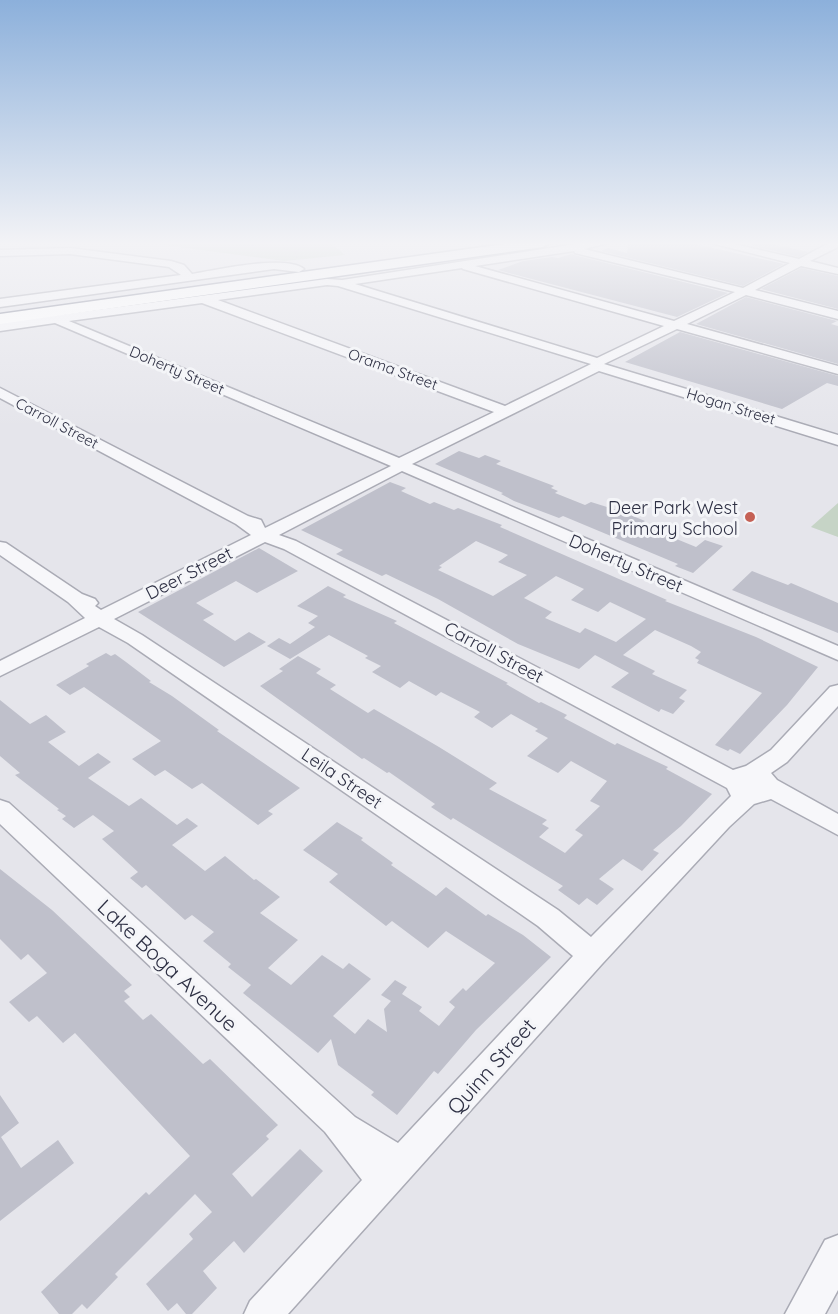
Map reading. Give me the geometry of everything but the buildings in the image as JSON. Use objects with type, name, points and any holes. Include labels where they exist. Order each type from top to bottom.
[{"type":"highway","points":[[0,310],[46,304]]},
{"type":"highway","points":[[0,319],[37,314],[82,317],[145,304]]},
{"type":"street","points":[[82,317],[167,304]]},
{"type":"street","name":"Orama Street","points":[[217,304],[507,410]]},
{"type":"street","name":"Hogan Street","points":[[426,304],[574,356],[838,440]]},
{"type":"street","points":[[601,304],[838,370]]},
{"type":"street","name":"Deer Street","points":[[0,669],[401,467],[507,410],[715,304]]},
{"type":"street","points":[[795,304],[838,315]]},
{"type":"street","name":"Doherty Street","points":[[37,314],[55,320],[82,317],[374,455],[835,653]]},
{"type":"street","points":[[0,327],[55,320]]},
{"type":"street","name":"Carroll Street","points":[[0,393],[698,760],[838,826]]},
{"type":"street","name":"Leila Street","points":[[0,547],[596,950]]},
{"type":"street","name":"Quinn Street","points":[[264,1314],[596,950],[838,692]]},
{"type":"street","name":"Lake Boga Avenue","points":[[0,809],[393,1174]]},
{"type":"street","points":[[804,1314],[838,1253]]},
{"type":"green space","points":[[838,503],[838,537],[811,527],[812,526]]},
{"type":"place","name":"Deer Park West Primary School","points":[[750,517]]}]
